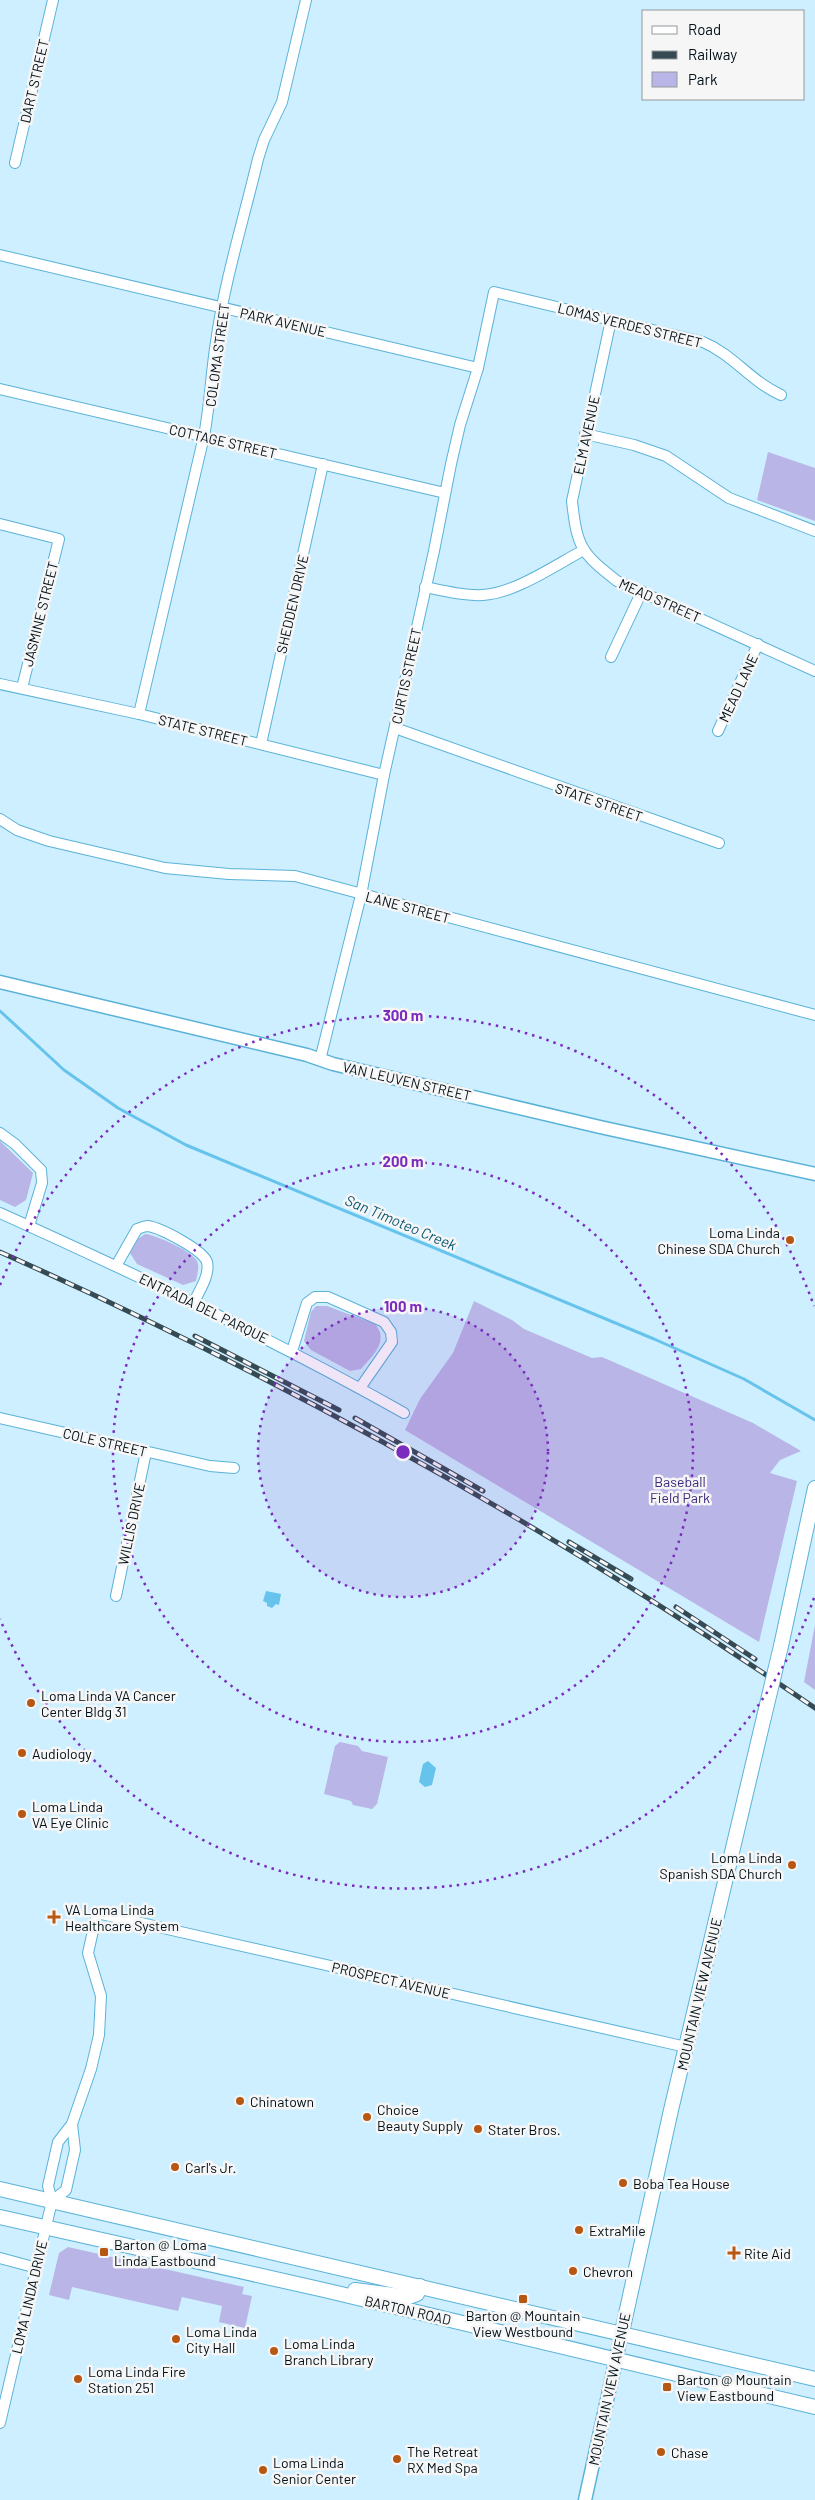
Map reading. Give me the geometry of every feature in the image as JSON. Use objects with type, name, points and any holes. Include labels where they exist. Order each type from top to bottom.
[{"type":"main road","name":"MOUNTAIN VIEW AVENUE","points":[[622,2332],[686,2047],[781,1646],[815,1489]]},
{"type":"main road","name":"BARTON ROAD","points":[[0,2189],[622,2332],[815,2379]]},
{"type":"main road","name":"BARTON ROAD","points":[[0,2217],[316,2288],[815,2407]]},
{"type":"main road","points":[[316,2288],[358,2290],[409,2297],[417,2294],[420,2286]]},
{"type":"street","name":"DART STREET","points":[[15,163],[53,0]]},
{"type":"street","name":"COLOMA STREET","points":[[139,714],[204,436],[211,398],[216,342],[223,307],[258,159],[264,140],[282,102],[306,0]]},
{"type":"street","name":"PARK AVENUE","points":[[0,255],[478,368]]},
{"type":"street","name":"LOMAS VERDES STREET","points":[[494,292],[703,342],[720,349],[762,386],[781,395]]},
{"type":"street","name":"CURTIS STREET","points":[[320,1060],[361,895],[384,775],[460,426],[478,368],[494,292]]},
{"type":"street","name":"ELM AVENUE","points":[[582,551],[574,521],[572,501],[611,320]]},
{"type":"street","name":"COTTAGE STREET","points":[[0,389],[445,493]]},
{"type":"street","points":[[585,434],[666,456],[729,498],[815,531]]},
{"type":"street","name":"SHEDDEN DRIVE","points":[[261,744],[324,464]]},
{"type":"street","name":"JASMINE STREET","points":[[0,524],[59,539],[22,688]]},
{"type":"street","points":[[426,587],[460,594],[484,595],[507,590],[582,551]]},
{"type":"street","name":"MEAD STREET","points":[[582,551],[617,581],[815,671]]},
{"type":"street","points":[[611,657],[642,591]]},
{"type":"street","name":"MEAD LANE","points":[[718,731],[758,644]]},
{"type":"street","points":[[0,684],[22,688]]},
{"type":"street","name":"STATE STREET","points":[[22,688],[139,714],[384,775]]},
{"type":"street","name":"STATE STREET","points":[[395,728],[719,843]]},
{"type":"street","name":"LANE STREET","points":[[0,819],[17,830],[49,841],[166,868],[229,874],[296,876],[361,895],[815,1015]]},
{"type":"street","name":"VAN LEUVEN STREET","points":[[1,982],[600,1127],[815,1174]]},
{"type":"street","points":[[0,1133],[15,1144],[41,1170],[42,1183],[29,1226]]},
{"type":"street","name":"ENTRADA DEL PARQUE","points":[[0,1213],[194,1302],[292,1351],[404,1412]]},
{"type":"street","points":[[116,1266],[137,1229],[146,1226],[156,1229],[199,1251],[207,1262],[207,1274],[194,1302]]},
{"type":"street","points":[[292,1351],[307,1303],[315,1297],[328,1297],[384,1322],[391,1332],[392,1342],[360,1388]]},
{"type":"street","name":"COLE STREET","points":[[0,1418],[210,1466],[234,1468]]},
{"type":"street","name":"WILLIS DRIVE","points":[[116,1596],[146,1452]]},
{"type":"street","name":"PROSPECT AVENUE","points":[[97,1913],[686,2047]]},
{"type":"street","name":"LOMA LINDA DRIVE","points":[[0,2423],[52,2201],[48,2186],[58,2142],[72,2124],[91,2069],[99,2034],[101,1996],[88,1953],[97,1913]]},
{"type":"street","name":"LOMA LINDA DRIVE","points":[[52,2201],[66,2190],[75,2150],[72,2124]]},
{"type":"street","points":[[0,2258],[37,2268]]},
{"type":"street","name":"MOUNTAIN VIEW AVENUE","points":[[585,2500],[622,2332]]},
{"type":"green space","points":[[768,452],[815,468],[815,521],[757,500]]},
{"type":"green space","points":[[0,1141],[33,1173],[26,1200],[15,1207],[0,1200]]},
{"type":"green space","points":[[145,1234],[173,1244],[194,1257],[198,1266],[196,1281],[183,1285],[137,1264],[130,1253],[138,1239]]},
{"type":"green space","name":"Baseball Field Park","points":[[474,1301],[512,1320],[524,1329],[592,1358],[602,1357],[753,1423],[801,1451],[780,1460],[770,1473],[797,1481],[759,1642],[405,1430],[420,1399],[453,1353]]},
{"type":"green space","points":[[316,1306],[327,1306],[375,1324],[381,1336],[380,1342],[374,1354],[361,1369],[350,1371],[311,1350],[304,1341],[311,1312]]},
{"type":"green space","points":[[815,1625],[815,1690],[804,1682]]},
{"type":"green space","points":[[340,1742],[358,1746],[362,1751],[388,1757],[377,1804],[372,1809],[353,1805],[351,1801],[324,1794],[335,1746]]},
{"type":"green space","points":[[68,2247],[244,2287],[242,2294],[252,2296],[245,2328],[219,2322],[222,2306],[182,2297],[178,2311],[72,2287],[69,2300],[49,2295],[59,2253]]},
{"type":"water","points":[[266,1591],[281,1594],[279,1605],[276,1604],[272,1608],[267,1606],[267,1603],[263,1601]]},
{"type":"water","points":[[428,1761],[436,1768],[432,1785],[425,1787],[419,1782],[423,1764]]},
{"type":"waterway","name":"San Timoteo Creek","points":[[0,1011],[64,1070],[118,1108],[186,1145],[654,1339],[744,1379],[815,1420]]},
{"type":"railway","points":[[0,1252],[211,1352],[418,1462],[619,1580],[815,1708]]},
{"type":"railway","points":[[195,1336],[339,1410]]},
{"type":"railway","points":[[355,1418],[483,1491]]},
{"type":"railway","points":[[569,1542],[631,1579]]},
{"type":"railway","points":[[676,1607],[755,1659]]},
{"type":"place","name":"Loma Linda Chinese SDA Church","points":[[790,1240]]},
{"type":"place","name":"Loma Linda VA Cancer Center Bldg 31","points":[[31,1703]]},
{"type":"place","name":"Audiology","points":[[22,1753]]},
{"type":"place","name":"Loma Linda VA Eye Clinic","points":[[22,1814]]},
{"type":"place","name":"Loma Linda Spanish SDA Church","points":[[792,1865]]},
{"type":"place","name":"VA Loma Linda Healthcare System","points":[[54,1917]]},
{"type":"place","name":"Chinatown","points":[[240,2101]]},
{"type":"place","name":"Choice Beauty Supply","points":[[367,2117]]},
{"type":"place","name":"Stater Bros.","points":[[478,2129]]},
{"type":"place","name":"Carl's Jr.","points":[[175,2167]]},
{"type":"place","name":"Boba Tea House","points":[[623,2183]]},
{"type":"place","name":"ExtraMile","points":[[579,2230]]},
{"type":"place","name":"Barton @ Loma Linda Eastbound","points":[[104,2252]]},
{"type":"place","name":"Rite Aid","points":[[734,2253]]},
{"type":"place","name":"Chevron","points":[[573,2271]]},
{"type":"place","name":"Barton @ Mountain View Westbound","points":[[523,2299]]},
{"type":"place","name":"Loma Linda City Hall","points":[[176,2339]]},
{"type":"place","name":"Loma Linda Branch Library","points":[[274,2351]]},
{"type":"place","name":"Loma Linda Fire Station 251","points":[[78,2379]]},
{"type":"place","name":"Barton @ Mountain View Eastbound","points":[[667,2387]]},
{"type":"place","name":"Chase","points":[[661,2452]]},
{"type":"place","name":"The Retreat RX Med Spa","points":[[397,2459]]},
{"type":"place","name":"Loma Linda Senior Center","points":[[263,2470]]}]
